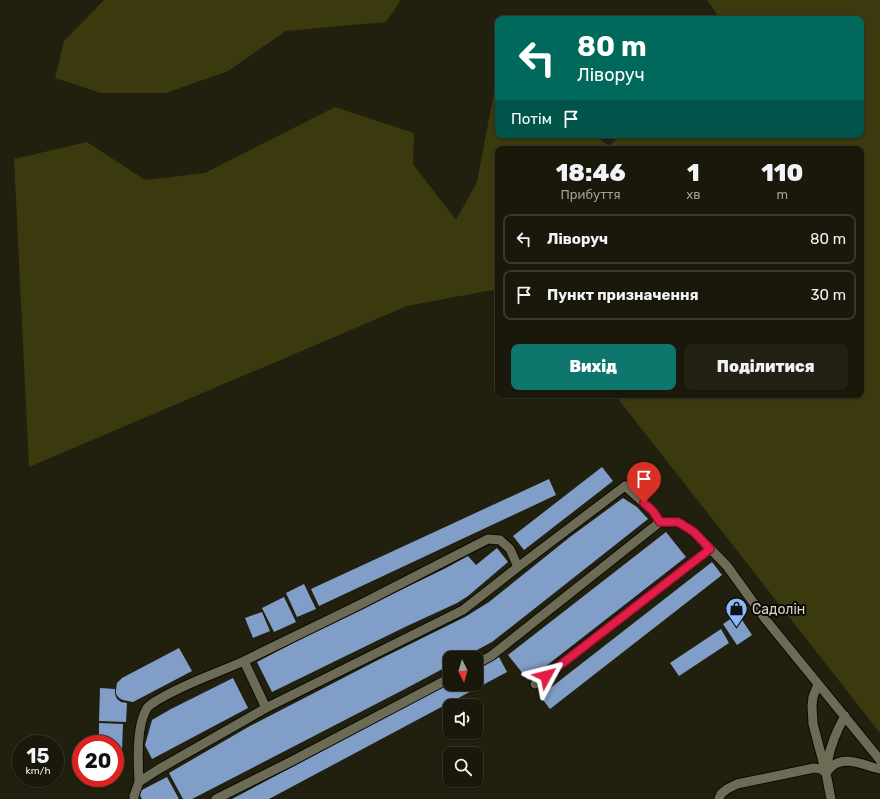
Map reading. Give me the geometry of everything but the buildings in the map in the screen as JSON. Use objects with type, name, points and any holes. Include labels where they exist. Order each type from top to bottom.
[{"type":"lane","points":[[139,782],[266,708],[463,610],[625,486],[653,511],[660,522]]},
{"type":"lane","points":[[483,660],[491,656],[660,522],[678,522],[694,532],[727,566],[766,620],[880,760]]},
{"type":"lane","points":[[134,799],[139,782],[138,757],[142,720],[147,707],[164,696],[202,678],[244,661],[361,604],[488,539],[500,540],[510,549],[518,567]]},
{"type":"lane","points":[[535,684],[710,549]]},
{"type":"lane","points":[[244,661],[266,708]]},
{"type":"lane","points":[[216,799],[443,682]]},
{"type":"lane","points":[[818,684],[813,697],[812,713],[814,729],[831,799]]},
{"type":"lane","points":[[826,774],[828,754],[845,716]]},
{"type":"lane","points":[[826,774],[832,766],[839,762],[846,761],[880,768]]},
{"type":"lane","points":[[719,799],[721,794],[727,788],[749,780],[814,768],[821,769],[826,774]]},
{"type":"shaded area","points":[[104,0],[401,0],[386,22],[286,31],[228,71],[166,93],[101,93],[55,78],[64,41]]},
{"type":"shaded area","points":[[707,0],[880,0],[880,733],[617,398],[864,398],[864,146],[609,146],[618,138],[864,138],[864,16],[718,16]]},
{"type":"shaded area","points":[[495,87],[495,138],[598,138],[609,146],[495,146],[495,292],[492,290],[407,306],[29,467],[14,159],[87,142],[145,180],[205,173],[335,107],[414,133],[413,164],[456,220],[477,182]]},
{"type":"place","name":"Садолін","points":[[737,628]]},
{"type":"route","points":[[546,676],[710,549],[694,532],[678,522],[660,522],[653,511],[644,503]]}]
